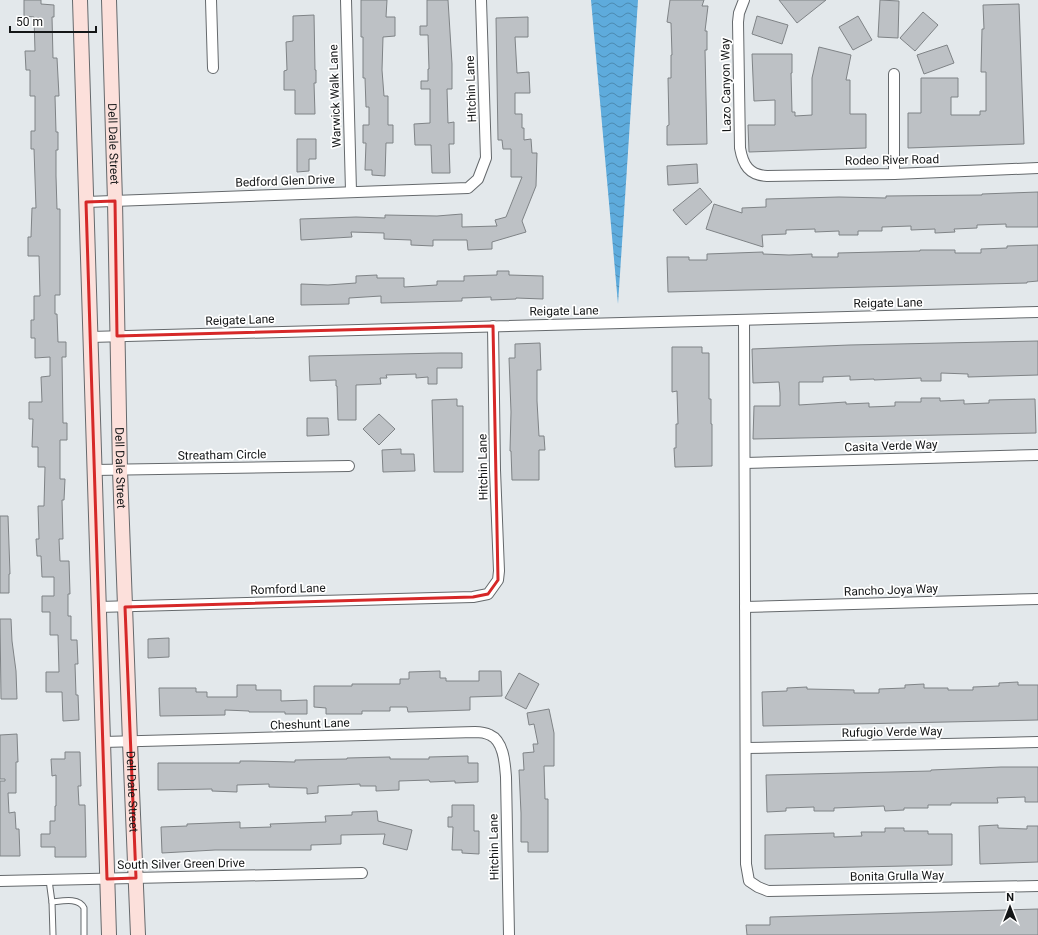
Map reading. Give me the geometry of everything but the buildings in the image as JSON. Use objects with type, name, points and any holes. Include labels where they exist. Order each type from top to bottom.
[{"type":"main road","points":[[80,0],[109,935]]},
{"type":"main road","name":"Dell Dale Street","points":[[109,0],[115,201],[120,470],[138,935]]},
{"type":"street","points":[[211,0],[213,68]]},
{"type":"street","name":"Warwick Walk Lane","points":[[346,0],[351,192]]},
{"type":"street","name":"Hitchin Lane","points":[[479,177],[486,158],[481,0]]},
{"type":"street","name":"Lazo Canyon Way","points":[[744,0],[739,13],[738,22],[740,148],[744,163],[748,169]]},
{"type":"street","points":[[894,74],[894,174]]},
{"type":"street","name":"Rodeo River Road","points":[[748,169],[759,175],[768,176],[894,174],[1038,168]]},
{"type":"street","name":"Bedford Glen Drive","points":[[86,202],[458,189],[468,188],[479,177]]},
{"type":"street","name":"Reigate Lane","points":[[90,337],[1038,312]]},
{"type":"street","points":[[744,320],[746,748]]},
{"type":"street","name":"Hitchin Lane","points":[[478,596],[488,594],[498,580],[499,571],[495,470],[493,326]]},
{"type":"street","name":"Casita Verde Way","points":[[745,463],[1038,455]]},
{"type":"street","name":"Streatham Circle","points":[[94,470],[349,466]]},
{"type":"street","name":"Romford Lane","points":[[98,607],[478,596]]},
{"type":"street","name":"Rancho Joya Way","points":[[745,607],[1038,599]]},
{"type":"street","name":"Cheshunt Lane","points":[[103,742],[475,732],[491,735],[499,744],[504,758]]},
{"type":"street","name":"Rufugio Verde Way","points":[[746,748],[1038,742]]},
{"type":"street","name":"Bonita Grulla Way","points":[[746,748],[746,864],[749,881],[758,887],[768,891],[1038,886]]},
{"type":"street","name":"Hitchin Lane","points":[[504,758],[506,778],[509,935]]},
{"type":"street","name":"South Silver Green Drive","points":[[0,881],[362,873]]},
{"type":"lane","points":[[49,880],[52,902],[53,935]]},
{"type":"lane","points":[[52,902],[78,901],[82,904],[84,908],[84,935]]},
{"type":"highlighted area","points":[[115,201],[117,336],[493,326],[498,580],[488,594],[473,597],[125,607],[136,878],[107,879],[86,202]]},
{"type":"water","points":[[591,0],[638,0],[618,304]]}]
